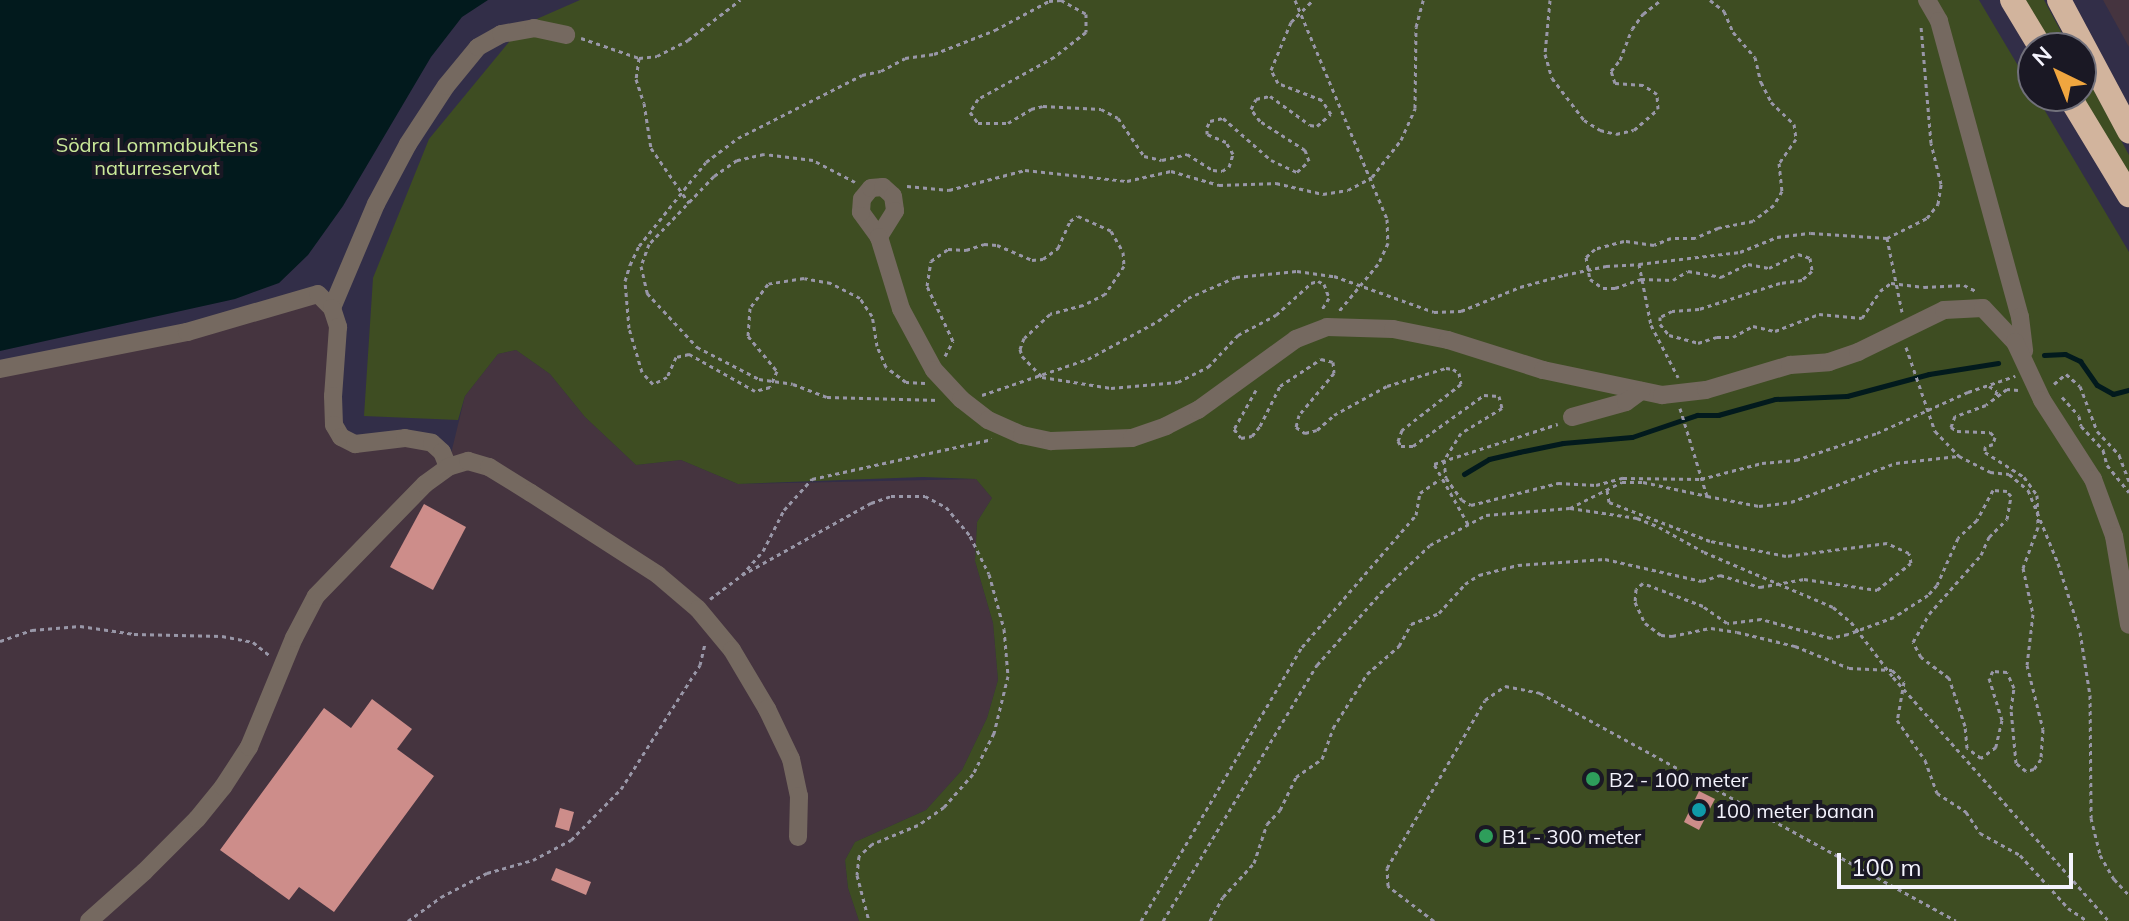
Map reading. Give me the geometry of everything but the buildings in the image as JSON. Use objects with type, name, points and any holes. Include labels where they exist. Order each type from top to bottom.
[{"type":"highway","points":[[2012,0],[2031,32]]},
{"type":"highway","points":[[2059,0],[2129,131]]},
{"type":"highway","points":[[2079,112],[2129,195]]},
{"type":"street","points":[[1924,8],[1939,21],[2016,302],[2028,367]]},
{"type":"street","points":[[332,308],[376,204],[408,144],[446,86],[478,47],[501,34],[534,28],[566,35]]},
{"type":"street","points":[[879,237],[895,211],[889,190],[883,187],[864,192],[861,212],[879,237],[901,309],[934,370],[961,399],[988,420],[1051,441],[1132,438],[1198,410],[1259,363],[1305,334],[1327,327],[1393,329],[1448,340],[1543,370],[1680,401],[1765,370],[1829,362],[1944,310],[1983,308],[2015,342],[2042,400],[2093,479],[2122,537],[2129,625]]},
{"type":"street","points":[[0,369],[187,332],[299,297],[318,294],[332,308],[338,327],[334,425],[341,437],[355,444],[405,438],[432,443],[442,452],[448,467]]},
{"type":"street","points":[[1572,417],[1626,402],[1641,391]]},
{"type":"street","points":[[89,921],[176,841],[223,787],[249,747],[316,596],[425,484],[448,467],[468,461],[489,467],[658,575],[704,617],[732,650],[791,759],[799,796],[798,837]]},
{"type":"path","points":[[566,35],[639,58],[657,56],[688,40],[740,0]]},
{"type":"path","points":[[1305,334],[1329,298],[1324,284],[1318,281],[1311,283],[1276,315],[1238,335],[1208,367],[1178,382],[1111,388],[1042,377],[1022,356],[1020,349],[1024,338],[1050,314],[1083,305],[1105,294],[1124,266],[1118,242],[1101,223],[1078,216],[1070,221],[1058,248],[1043,259],[1032,260],[997,245],[984,244],[966,250],[948,249],[937,255],[928,269],[927,286],[953,341],[934,370],[933,379],[923,384],[897,377],[881,357],[872,316],[860,298],[831,283],[784,279],[768,284],[757,294],[747,323],[748,336],[777,371],[775,381],[763,391],[755,391],[689,354],[676,357],[667,377],[659,384],[644,378],[629,328],[625,281],[639,246],[681,192],[721,149],[772,118],[862,75],[881,71],[905,58],[934,54],[995,30],[1049,1],[1061,0],[1086,14],[1086,32],[1054,57],[978,99],[972,105],[972,118],[978,123],[995,125],[1043,106],[1101,109],[1118,118],[1144,156],[1162,160],[1187,154],[1213,170],[1222,171],[1229,167],[1233,154],[1226,142],[1207,134],[1210,121],[1216,118],[1230,123],[1271,160],[1297,172],[1307,167],[1309,161],[1305,150],[1260,121],[1251,109],[1256,99],[1270,96],[1310,125],[1317,126],[1331,114],[1329,107],[1314,95],[1278,83],[1271,70],[1291,22],[1313,0]]},
{"type":"path","points":[[1295,0],[1372,177],[1387,219],[1388,243],[1378,264],[1327,327]]},
{"type":"path","points":[[889,190],[901,185],[949,190],[1025,170],[1127,181],[1171,171],[1219,185],[1276,183],[1323,194],[1348,190],[1372,177],[1401,140],[1415,108],[1416,27],[1423,0]]},
{"type":"path","points":[[1550,0],[1545,54],[1552,78],[1584,120],[1600,130],[1616,134],[1634,130],[1658,109],[1657,94],[1643,85],[1621,85],[1612,78],[1611,71],[1620,60],[1632,29],[1643,14],[1661,0]]},
{"type":"path","points":[[1710,0],[1724,11],[1729,26],[1755,57],[1761,82],[1771,102],[1794,124],[1796,139],[1779,163],[1782,191],[1774,205],[1753,221],[1718,228],[1695,238],[1671,238],[1654,245],[1624,241],[1595,249],[1586,257],[1590,279],[1603,288],[1641,279],[1661,282],[1688,271],[1721,277],[1748,264],[1769,268],[1798,254],[1810,258],[1812,271],[1802,280],[1780,283],[1699,309],[1672,311],[1660,317],[1660,324],[1669,335],[1698,343],[1717,337],[1726,339],[1753,326],[1775,331],[1819,314],[1862,318],[1885,286],[1898,283],[1924,287],[1972,287],[1983,308]]},
{"type":"path","points":[[864,192],[840,171],[813,160],[764,154],[737,160],[714,176],[649,244],[641,266],[647,293],[697,347],[728,366],[827,397],[855,400],[885,397],[961,399],[1042,377],[1120,343],[1158,321],[1188,298],[1236,277],[1297,271],[1334,276],[1434,312],[1461,311],[1520,287],[1586,270],[1740,252],[1777,237],[1825,234],[1887,238],[1927,218],[1938,204],[1941,184],[1931,143],[1924,8]]},
{"type":"path","points":[[639,58],[636,79],[644,103],[646,133],[651,148],[689,203]]},
{"type":"path","points":[[1887,238],[1898,283],[1902,331],[1910,367],[1935,431],[1959,456],[1990,472],[2009,474],[2028,490],[2037,512],[2080,632],[2090,695],[2091,818],[2100,855],[2114,879],[2129,895]]},
{"type":"path","points":[[1639,264],[1651,325],[1677,376],[1686,432],[1707,496]]},
{"type":"path","points":[[1262,379],[1236,422],[1234,429],[1241,438],[1252,436],[1260,426],[1280,386],[1295,373],[1321,359],[1333,362],[1334,373],[1299,415],[1296,427],[1305,433],[1317,430],[1334,415],[1387,386],[1446,368],[1459,373],[1461,384],[1402,430],[1398,435],[1401,446],[1419,443],[1432,429],[1484,395],[1499,396],[1502,408],[1461,433],[1444,460],[1452,488],[1471,505],[1558,483],[1610,485],[1643,482],[1759,506],[1791,502],[1896,463],[1959,456]]},
{"type":"path","points":[[1570,508],[1623,478],[1701,479],[1807,456],[1877,433],[2028,367]]},
{"type":"path","points":[[2129,481],[2119,455],[2097,431],[2080,386],[2066,374],[2059,377],[2054,384],[2055,389],[2079,416],[2081,426],[2103,450],[2107,465],[2129,492]]},
{"type":"path","points":[[1986,386],[1997,391],[1995,397]]},
{"type":"path","points":[[1887,669],[1849,668],[1795,646],[1711,628],[1672,636],[1661,635],[1638,614],[1636,589],[1643,583],[1658,587],[1703,606],[1727,623],[1761,619],[1831,638],[1894,617],[1928,595],[1937,585],[1958,538],[1977,520],[1993,490],[2007,491],[2011,496],[2007,519],[1989,537],[1981,555],[1929,614],[1913,642],[1921,657],[1949,678],[1965,726],[1967,748],[1981,758],[1996,747],[2002,720],[1989,678],[1993,671],[2007,672],[2014,688],[2011,709],[2016,763],[2026,771],[2034,769],[2041,759],[2043,729],[2027,665],[2033,614],[2023,568],[2025,555],[2038,527],[2037,495],[2032,486],[1985,452],[1985,447],[1993,444],[1995,437],[1990,432],[1957,431],[1951,427],[1955,416],[1986,405],[2007,389],[2042,400]]},
{"type":"path","points":[[1468,524],[1434,464],[1542,431],[1572,417]]},
{"type":"path","points":[[408,921],[441,897],[475,879],[533,860],[571,840],[621,789],[700,665],[704,617],[763,551],[784,510],[812,479],[988,441],[1009,429]]},
{"type":"path","points":[[1141,921],[1302,647],[1416,515],[1420,493],[1440,479]]},
{"type":"path","points":[[1210,921],[1223,897],[1254,863],[1267,824],[1280,810],[1296,777],[1322,759],[1333,728],[1367,674],[1399,646],[1411,624],[1439,613],[1465,584],[1479,575],[1518,565],[1605,559],[1702,581],[1720,575],[1748,585],[1779,585],[1804,579],[1877,590],[1907,569],[1912,560],[1904,549],[1887,543],[1786,556],[1710,541],[1609,502],[1610,485]]},
{"type":"path","points":[[742,575],[871,503],[891,496],[925,496],[946,507],[970,536],[989,574],[1004,629],[1008,676],[994,733],[973,774],[944,807],[918,825],[872,844],[859,856],[857,875],[869,921]]},
{"type":"path","points":[[1163,921],[1317,665],[1387,586],[1430,545],[1486,515],[1570,508],[1637,518],[1833,607],[1857,630],[1904,689],[2109,921]]},
{"type":"path","points":[[0,641],[32,630],[80,626],[134,634],[222,636],[253,642],[283,666]]},
{"type":"path","points":[[1434,921],[1388,886],[1387,868],[1485,700],[1505,686],[1540,693],[1956,921]]},
{"type":"path","points":[[1904,689],[1897,720],[1925,760],[1937,793],[1966,812],[1980,833],[2020,855],[2068,908],[2087,921]]},
{"type":"shaded area","name":"Södra Lommabuktens naturreservat","points":[[0,0],[488,0],[462,17],[431,57],[343,206],[308,255],[279,283],[235,299],[0,351]]},
{"type":"shaded area","points":[[2103,0],[2129,0],[2129,47]]},
{"type":"shaded area","points":[[299,297],[332,308],[341,437],[432,443],[448,466],[465,396],[498,354],[516,350],[550,374],[585,417],[636,465],[681,460],[738,484],[976,479],[992,498],[977,522],[975,561],[993,623],[998,680],[987,718],[962,770],[926,810],[855,842],[845,860],[848,888],[859,921],[0,921],[0,369]]},
{"type":"green space","points":[[580,0],[1979,0],[2017,64],[2017,112],[2046,112],[2129,252],[2129,921],[859,921],[848,888],[845,860],[855,842],[926,810],[962,770],[987,718],[998,680],[993,623],[975,561],[977,522],[992,498],[976,479],[923,477],[738,484],[681,460],[636,465],[585,417],[550,374],[516,350],[498,354],[465,396],[458,420],[364,416],[373,278],[429,139],[523,25]]},
{"type":"green space","points":[[2023,0],[2044,0],[2061,32],[2042,32]]},
{"type":"green space","points":[[2097,96],[2129,155],[2129,176],[2091,112],[2097,112]]},
{"type":"waterway","points":[[2044,355],[2065,354],[2080,361],[2097,385],[2113,394],[2128,390]]},
{"type":"waterway","points":[[1464,474],[1489,459],[1519,452],[1563,443],[1632,437],[1697,415],[1718,415],[1775,399],[1847,396],[1929,374],[1998,363]]},
{"type":"place","name":"B2 - 100 meter","points":[[1593,779]]},
{"type":"place","name":"100 meter banan","points":[[1699,810]]},
{"type":"place","name":"B1 - 300 meter","points":[[1486,836]]}]
